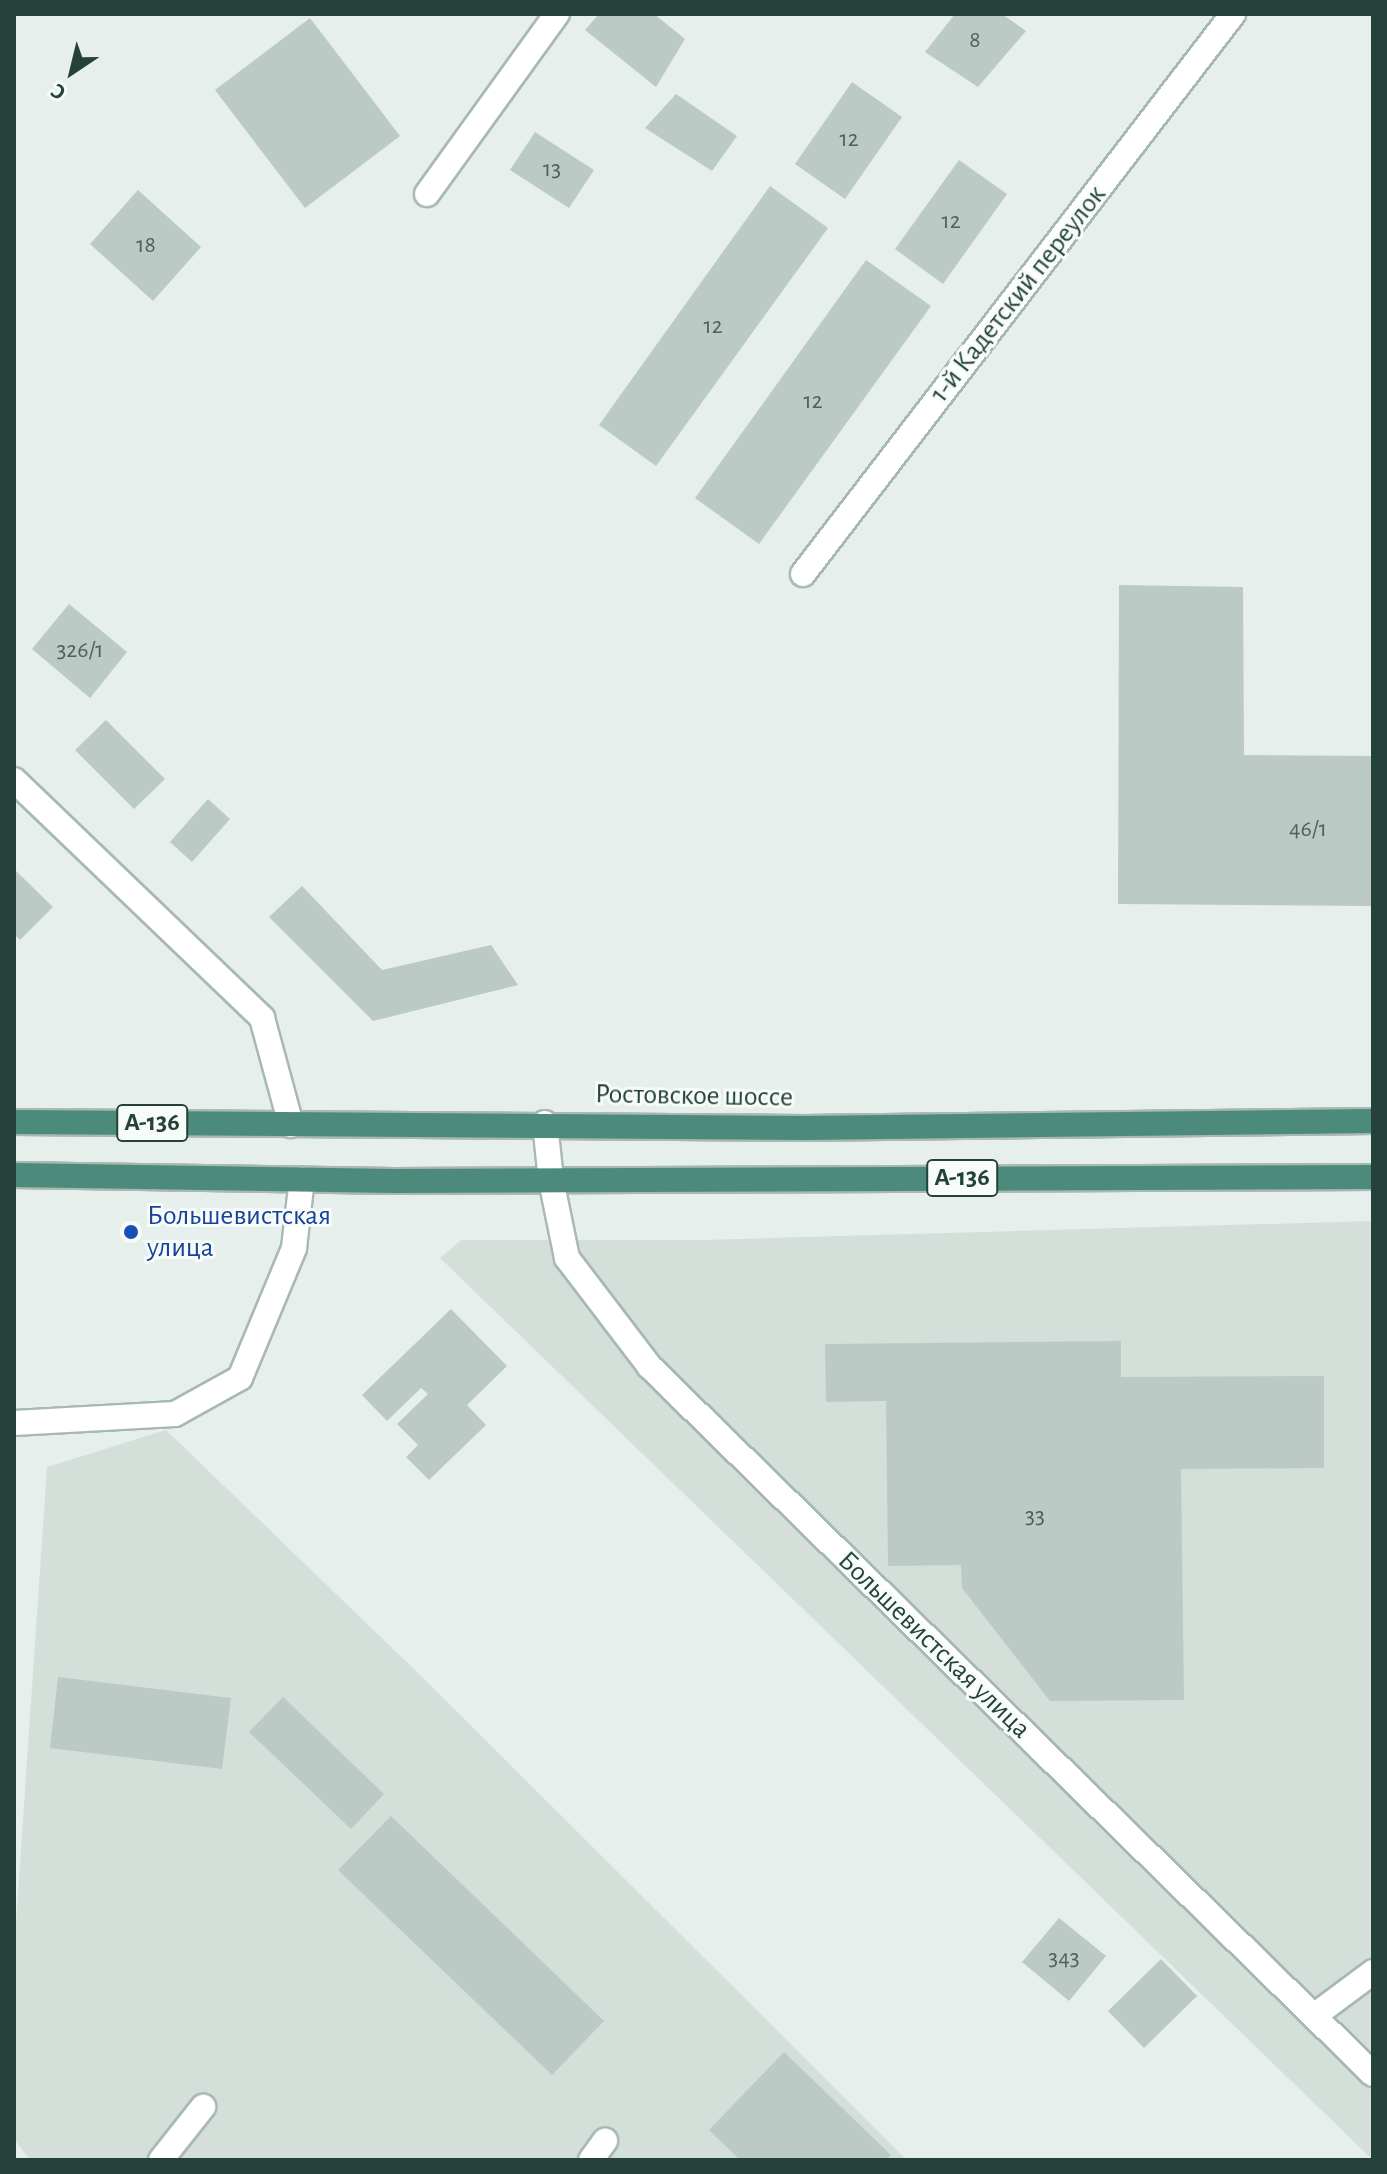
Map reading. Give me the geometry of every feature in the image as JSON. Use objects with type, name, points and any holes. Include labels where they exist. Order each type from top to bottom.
[{"type":"highway","name":"Ростовское шоссе","points":[[14,1122],[291,1125],[545,1123],[805,1128],[1373,1121]]},
{"type":"highway","name":"А-136","points":[[14,1175],[551,1180],[1373,1177]]},
{"type":"street","points":[[427,194],[557,14]]},
{"type":"street","name":"1-й Кадетский переулок","points":[[803,574],[1233,14]]},
{"type":"street","points":[[14,780],[262,1018],[291,1125]]},
{"type":"street","name":"Большевистская улица","points":[[545,1123],[551,1180],[567,1258],[650,1367],[1373,2074]]},
{"type":"street","points":[[14,1423],[175,1414],[240,1378],[294,1248],[302,1179]]},
{"type":"street","points":[[1314,2016],[1373,1972]]},
{"type":"street","points":[[161,2160],[203,2107]]},
{"type":"shaded area","points":[[1373,1221],[1373,2160],[440,1258],[461,1240],[703,1240]]},
{"type":"shaded area","points":[[166,1430],[418,1673],[907,2160],[30,2160],[14,2139],[14,1952],[47,1467]]},
{"type":"building","points":[[599,14],[654,14],[685,39],[656,87],[585,30]]},
{"type":"building","points":[[955,14],[1002,14],[1026,31],[978,87],[925,52]]},
{"type":"building","points":[[310,18],[400,136],[305,208],[215,90]]},
{"type":"building","points":[[852,82],[902,117],[845,199],[795,164]]},
{"type":"building","points":[[676,94],[737,136],[712,171],[645,128]]},
{"type":"building","points":[[535,132],[594,170],[569,208],[510,170]]},
{"type":"building","points":[[959,160],[1007,194],[943,284],[895,249]]},
{"type":"building","points":[[770,186],[828,228],[656,466],[599,425]]},
{"type":"building","points":[[138,190],[201,247],[153,301],[90,244]]},
{"type":"building","points":[[866,260],[931,306],[759,544],[695,498]]},
{"type":"building","points":[[1119,585],[1243,587],[1244,755],[1373,756],[1373,906],[1118,904]]},
{"type":"building","points":[[69,604],[127,652],[90,698],[32,649]]},
{"type":"building","points":[[106,720],[165,779],[134,809],[75,750]]},
{"type":"building","points":[[208,799],[230,819],[192,862],[170,842]]},
{"type":"building","points":[[14,869],[53,907],[20,940],[14,934]]},
{"type":"building","points":[[302,886],[382,970],[491,945],[518,985],[373,1021],[269,917]]},
{"type":"building","points":[[451,1309],[507,1366],[467,1405],[486,1425],[429,1480],[406,1457],[418,1445],[397,1424],[428,1394],[421,1388],[387,1421],[362,1395]]},
{"type":"building","points":[[1121,1341],[1121,1377],[1324,1376],[1324,1468],[1181,1469],[1184,1700],[1050,1701],[962,1588],[961,1565],[888,1566],[886,1401],[826,1402],[825,1344]]},
{"type":"building","points":[[58,1677],[231,1698],[222,1769],[50,1748]]},
{"type":"building","points":[[283,1697],[384,1794],[351,1829],[249,1732]]},
{"type":"building","points":[[391,1816],[604,2021],[552,2075],[338,1870]]},
{"type":"building","points":[[1059,1918],[1106,1956],[1069,2001],[1022,1962]]},
{"type":"building","points":[[1161,1959],[1197,1996],[1144,2048],[1108,2011]]},
{"type":"building","points":[[784,2052],[891,2155],[886,2160],[740,2160],[709,2130]]},
{"type":"place","name":"Большевистская улица","points":[[131,1232]]}]
